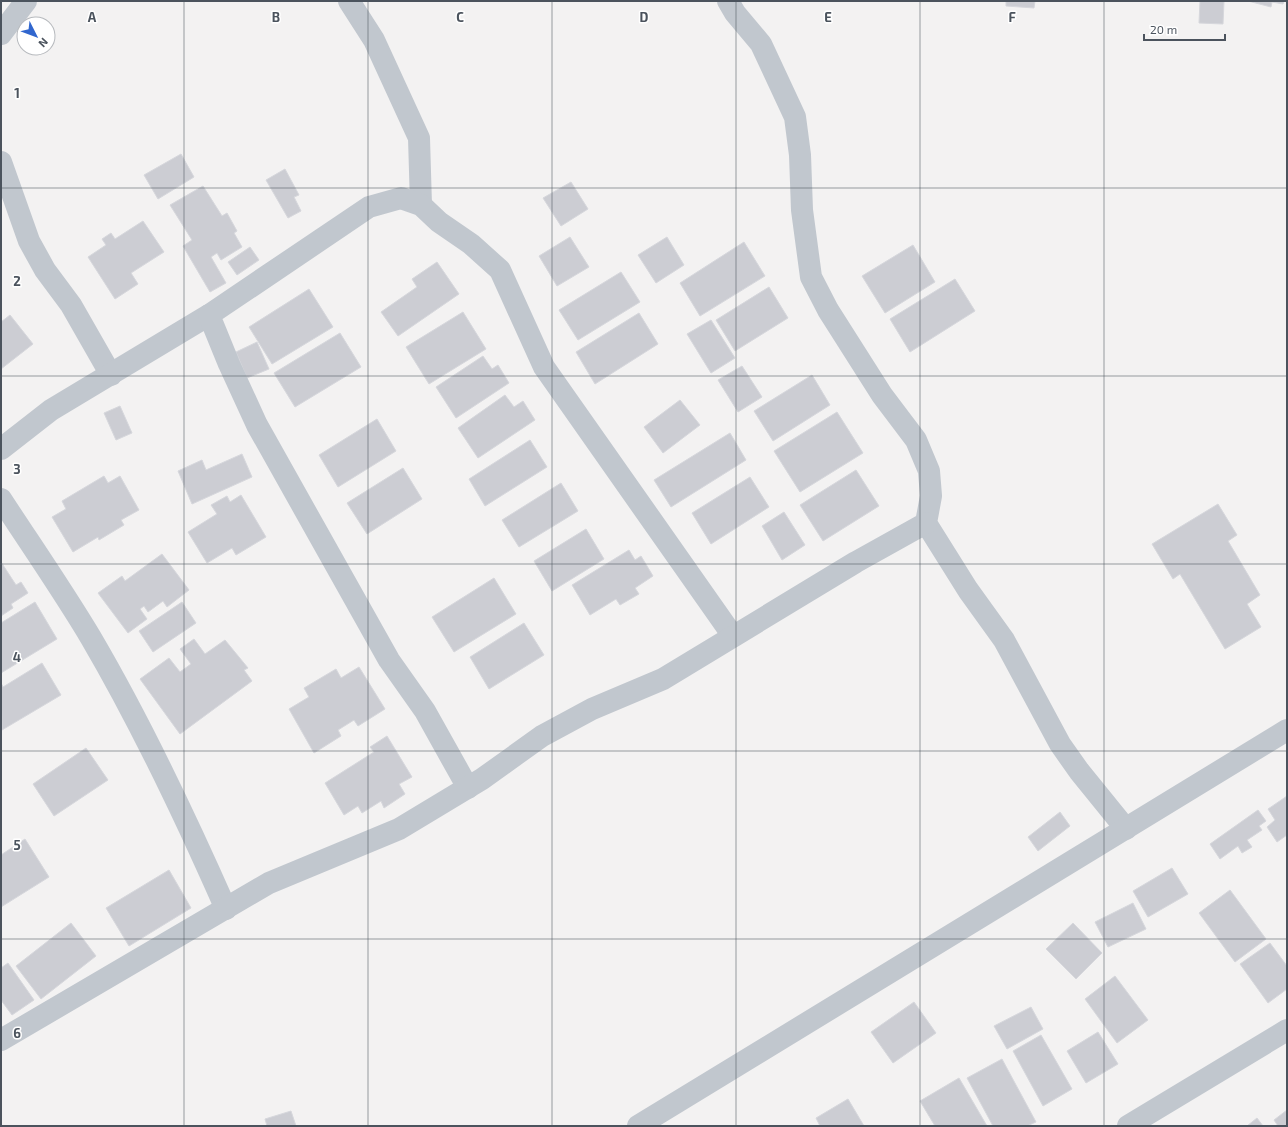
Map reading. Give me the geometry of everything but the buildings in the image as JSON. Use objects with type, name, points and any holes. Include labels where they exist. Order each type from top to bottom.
[{"type":"street","points":[[1,34],[26,1]]},
{"type":"street","points":[[349,1],[374,40],[419,138],[421,206]]},
{"type":"street","points":[[728,1],[735,13],[761,44],[795,117],[800,155],[802,210],[811,277],[828,310],[882,395],[916,440],[929,471],[931,496],[926,523],[968,590],[1004,640],[1060,744],[1079,771],[1126,829]]},
{"type":"street","points":[[1,162],[29,241],[45,270],[71,305],[111,375]]},
{"type":"street","points":[[1,449],[52,410],[209,315],[369,207],[401,198],[421,206],[439,222],[471,244],[500,270],[544,367],[733,636]]},
{"type":"street","points":[[209,315],[229,364],[257,425],[389,660],[425,711],[468,788]]},
{"type":"street","points":[[1,499],[91,638],[144,734],[192,830],[226,909]]},
{"type":"street","points":[[3,1036],[269,883],[399,829],[468,788],[542,736],[592,709],[663,679],[733,636],[926,523]]},
{"type":"street","points":[[638,1126],[1287,730]]},
{"type":"street","points":[[1128,1126],[1287,1030]]}]
